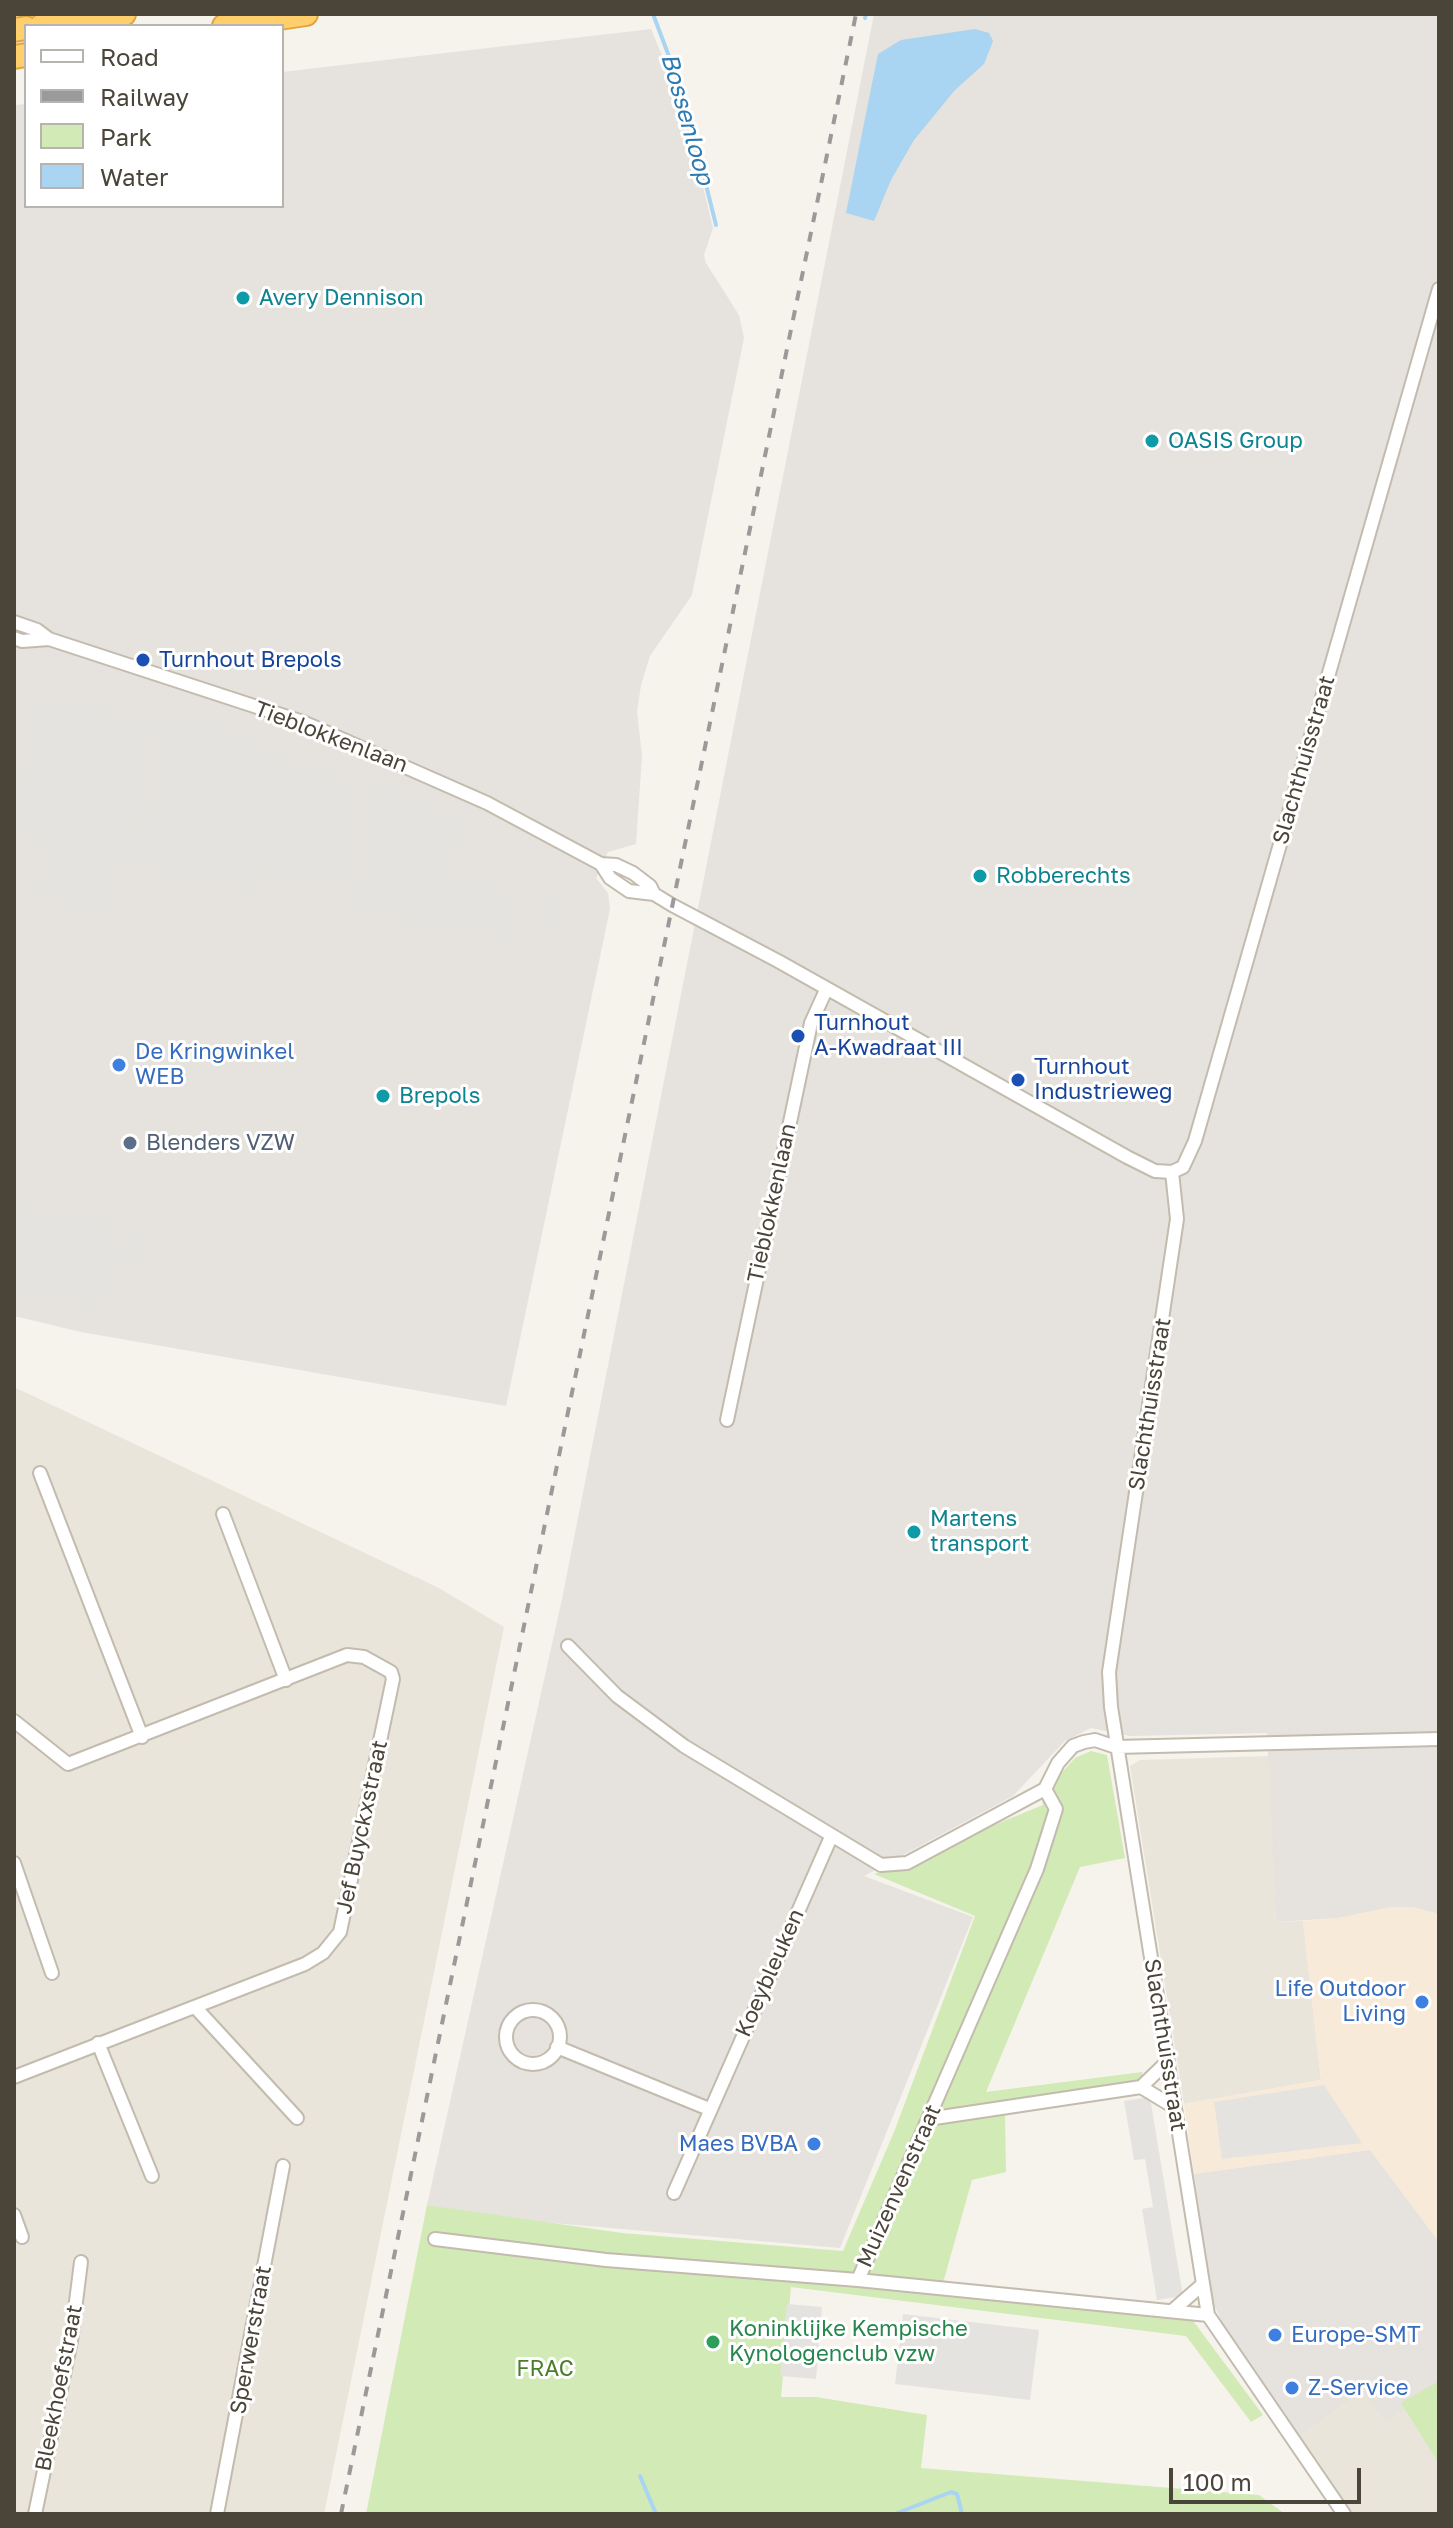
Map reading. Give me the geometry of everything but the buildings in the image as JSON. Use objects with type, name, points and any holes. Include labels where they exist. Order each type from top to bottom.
[{"type":"highway","points":[[55,24],[124,14]]},
{"type":"highway","points":[[238,24],[306,14]]},
{"type":"street","name":"Slachthuisstraat","points":[[1344,2514],[1208,2315],[1116,1747],[1109,1672],[1177,1219],[1172,1172],[1183,1167],[1193,1149],[1439,289]]},
{"type":"street","name":"Tieblokkenlaan","points":[[14,622],[37,630],[49,639],[303,722],[450,786],[601,864],[616,865],[633,873],[654,894],[1127,1157],[1155,1171],[1172,1172]]},
{"type":"street","name":"Tieblokkenlaan","points":[[14,638],[22,641],[49,639]]},
{"type":"street","name":"Tieblokkenlaan","points":[[727,1420],[811,1023],[826,990]]},
{"type":"street","points":[[40,1473],[142,1737]]},
{"type":"street","points":[[223,1514],[286,1680]]},
{"type":"street","points":[[568,1646],[617,1696],[684,1746],[881,1865],[907,1863],[1045,1789],[1048,1778],[1073,1746],[1095,1740],[1116,1747],[1439,1739]]},
{"type":"street","name":"Jef Buyckxstraat","points":[[14,1721],[68,1764],[354,1654],[391,1672],[393,1679],[340,1932],[323,1953],[305,1964],[14,2077]]},
{"type":"street","name":"Muizenvenstraat","points":[[435,2239],[606,2260],[858,2280],[1037,1869],[1056,1809],[1045,1789]]},
{"type":"street","name":"Koeybleuken","points":[[674,2193],[831,1837]]},
{"type":"street","points":[[14,1863],[52,1973]]},
{"type":"street","points":[[195,2007],[297,2118]]},
{"type":"street","points":[[526,2010],[549,2015],[557,2024],[557,2047],[542,2062],[521,2061],[507,2046],[508,2025],[526,2010]]},
{"type":"street","points":[[98,2043],[152,2176]]},
{"type":"street","points":[[557,2047],[709,2109]]},
{"type":"street","points":[[928,2119],[1141,2087],[1168,2061]]},
{"type":"street","points":[[1141,2087],[1174,2107]]},
{"type":"street","name":"Sperwerstraat","points":[[217,2514],[283,2166]]},
{"type":"street","points":[[14,2215],[22,2237]]},
{"type":"street","name":"Bleekhoefstraat","points":[[35,2514],[71,2341],[81,2262]]},
{"type":"street","points":[[858,2280],[1208,2315]]},
{"type":"street","points":[[1172,2311],[1203,2284]]},
{"type":"shaded area","points":[[874,14],[1439,14],[1439,1914],[1413,1907],[1392,1907],[1338,1918],[1276,1922],[1267,1733],[1130,1736],[1091,1728],[1065,1741],[1013,1796],[864,1876],[973,1917],[840,2248],[530,2221],[427,2205],[562,1599]]},
{"type":"shaded area","points":[[651,29],[684,108],[713,228],[704,255],[706,263],[739,315],[744,338],[692,595],[650,656],[641,685],[637,711],[642,756],[636,844],[608,852],[596,878],[608,893],[610,909],[506,1406],[81,1332],[14,1316],[14,105],[24,104],[24,208],[284,208],[284,72]]},
{"type":"shaded area","points":[[37,694],[159,718],[138,832],[128,831],[107,917],[32,902],[44,847],[14,833],[14,801]]},
{"type":"shaded area","points":[[166,706],[259,735],[262,749],[364,783],[348,891],[259,874],[255,893],[120,868],[129,832],[142,834]]},
{"type":"shaded area","points":[[374,777],[463,818],[454,875],[572,897],[565,940],[531,934],[537,897],[524,894],[514,944],[349,912]]},
{"type":"shaded area","points":[[14,1201],[120,1222],[116,1240],[127,1242],[131,1224],[153,1228],[146,1261],[133,1258],[115,1267],[105,1311],[14,1294]]},
{"type":"shaded area","points":[[14,1387],[439,1588],[504,1627],[324,2514],[14,2514]]},
{"type":"shaded area","points":[[1269,1756],[1276,1922],[1303,1921],[1321,2080],[1184,2104],[1130,1766],[1140,1760]]},
{"type":"shaded area","points":[[1392,1907],[1413,1907],[1439,1914],[1439,2242],[1369,2150],[1194,2174],[1184,2104],[1321,2080],[1303,1921],[1338,1918]]},
{"type":"shaded area","points":[[1324,2085],[1362,2143],[1222,2159],[1214,2102]]},
{"type":"shaded area","points":[[1150,2097],[1183,2296],[1157,2300],[1142,2209],[1153,2207],[1145,2159],[1134,2160],[1124,2101]]},
{"type":"shaded area","points":[[1370,2150],[1439,2242],[1439,2464],[1405,2409],[1385,2421],[1362,2390],[1299,2437],[1230,2339],[1212,2301],[1194,2174]]},
{"type":"shaded area","points":[[787,2304],[822,2307],[816,2379],[780,2376]]},
{"type":"shaded area","points":[[903,2314],[1039,2330],[1030,2400],[895,2384]]},
{"type":"shaded area","points":[[1362,2389],[1405,2409],[1439,2464],[1439,2514],[1353,2514],[1299,2437]]},
{"type":"green space","name":"FRAC","points":[[1091,1751],[1107,1755],[1125,1858],[1080,1867],[986,2092],[1142,2072],[1144,2090],[1005,2114],[1006,2172],[972,2180],[941,2290],[1191,2318],[1263,2415],[1251,2422],[1186,2336],[791,2287],[781,2397],[816,2397],[927,2415],[921,2468],[1259,2495],[1285,2514],[366,2514],[427,2205],[622,2233],[843,2251],[894,2132],[975,1916],[874,1874],[1043,1805],[1041,1796],[1075,1758]]},
{"type":"green space","points":[[1439,2381],[1439,2464],[1401,2403]]},
{"type":"water","points":[[975,29],[989,33],[993,41],[984,64],[955,90],[914,140],[891,180],[874,221],[846,213],[878,54],[901,40]]},
{"type":"waterway","name":"Bossenloop","points":[[653,14],[684,96],[716,225]]},
{"type":"waterway","points":[[865,18],[866,14]]},
{"type":"waterway","name":"Bossenloop","points":[[640,2476],[656,2514]]},
{"type":"waterway","name":"Bossenloop","points":[[895,2514],[951,2492],[957,2494],[962,2514]]},
{"type":"railway","points":[[341,2514],[856,14]]},
{"type":"place","name":"Avery Dennison","points":[[243,298]]},
{"type":"place","name":"OASIS Group","points":[[1152,441]]},
{"type":"place","name":"Turnhout Brepols","points":[[143,660]]},
{"type":"place","name":"Robberechts","points":[[980,876]]},
{"type":"place","name":"Turnhout A-Kwadraat III","points":[[798,1036]]},
{"type":"place","name":"De Kringwinkel WEB","points":[[119,1065]]},
{"type":"place","name":"Turnhout Industrieweg","points":[[1018,1080]]},
{"type":"place","name":"Brepols","points":[[383,1096]]},
{"type":"place","name":"Blenders VZW","points":[[130,1143]]},
{"type":"place","name":"Martens transport","points":[[914,1532]]},
{"type":"place","name":"Life Outdoor Living","points":[[1422,2002]]},
{"type":"place","name":"Maes BVBA","points":[[814,2144]]},
{"type":"place","name":"Europe-SMT","points":[[1275,2335]]},
{"type":"place","name":"Koninklijke Kempische Kynologenclub vzw","points":[[713,2342]]},
{"type":"place","name":"Z-Service","points":[[1292,2388]]}]
